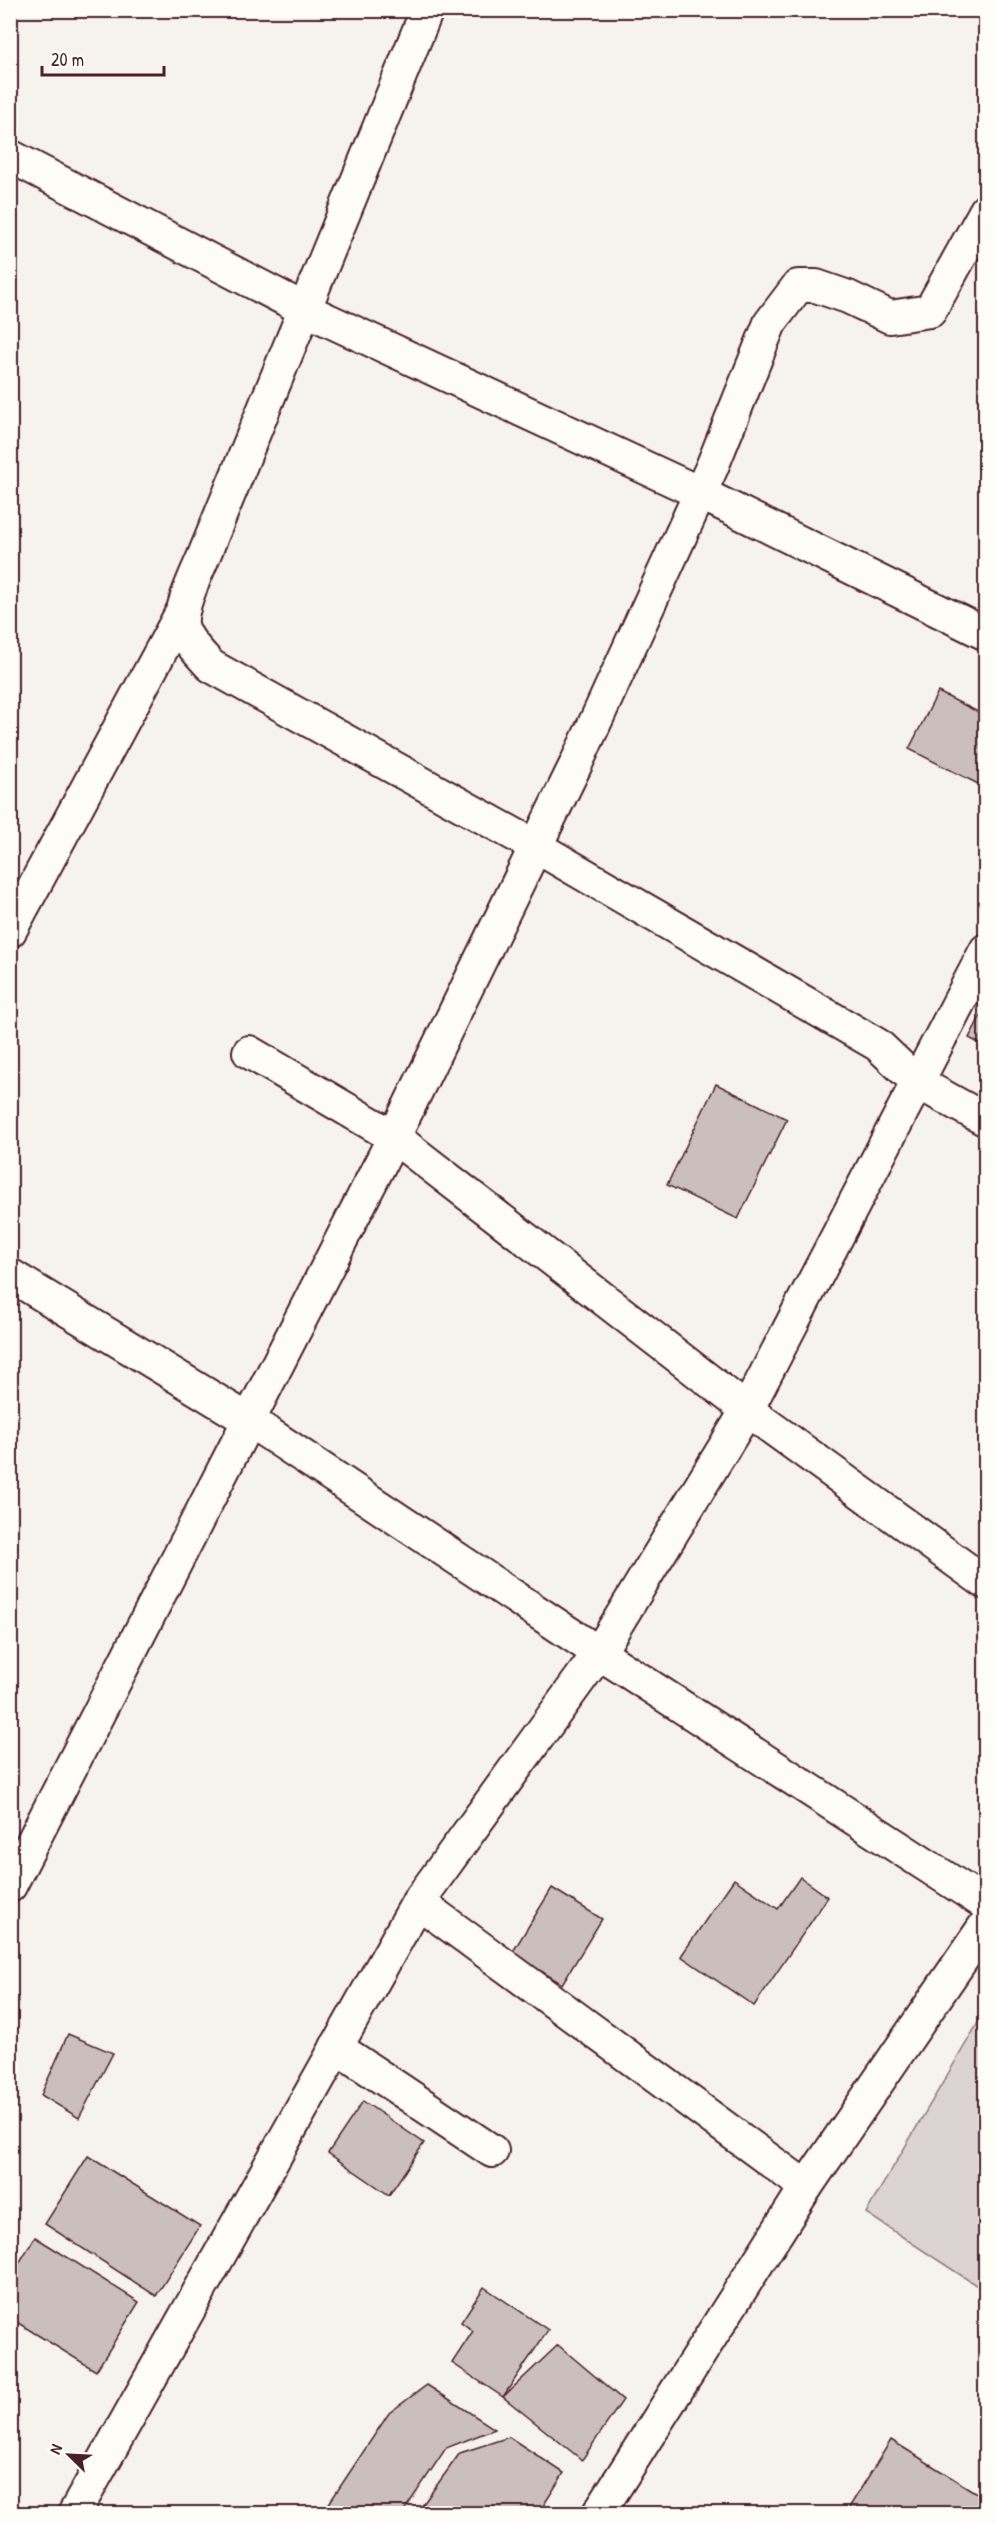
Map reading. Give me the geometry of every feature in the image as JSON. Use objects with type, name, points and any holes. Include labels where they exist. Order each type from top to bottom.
[{"type":"street","points":[[10,931],[184,608],[427,10]]},
{"type":"street","points":[[10,156],[304,309],[700,493],[986,634]]},
{"type":"street","points":[[10,1886],[394,1137],[535,846],[700,493],[770,323],[798,286],[816,286],[848,297],[890,317],[930,311],[986,210]]},
{"type":"street","points":[[184,608],[182,625],[197,651],[211,666],[535,846],[878,1045],[917,1082],[986,1120]]},
{"type":"street","points":[[74,2514],[418,1902],[599,1653],[747,1410],[986,950]]},
{"type":"street","points":[[249,1052],[394,1137],[747,1410],[986,1583]]},
{"type":"street","points":[[10,1275],[250,1421],[599,1653],[986,1904]]},
{"type":"street","points":[[418,1902],[806,2187]]},
{"type":"street","points":[[598,2514],[806,2187],[986,1924]]},
{"type":"street","points":[[336,2047],[492,2151]]},
{"type":"shaded area","points":[[985,2011],[985,2291],[866,2213]]},
{"type":"building","points":[[938,692],[986,716],[986,788],[909,749]]},
{"type":"building","points":[[986,1006],[986,1047],[969,1038]]},
{"type":"building","points":[[716,1084],[787,1119],[738,1219],[667,1185]]},
{"type":"building","points":[[800,1877],[828,1897],[754,2006],[681,1956],[734,1879],[778,1909]]},
{"type":"building","points":[[552,1888],[602,1919],[562,1984],[512,1953]]},
{"type":"building","points":[[68,2034],[113,2053],[79,2118],[41,2095]]},
{"type":"building","points":[[363,2101],[424,2143],[389,2195],[328,2153]]},
{"type":"building","points":[[88,2156],[200,2226],[156,2296],[45,2224]]},
{"type":"building","points":[[35,2237],[139,2302],[96,2371],[10,2318],[10,2278]]},
{"type":"building","points":[[484,2287],[548,2330],[503,2397],[452,2363],[473,2331],[461,2322]]},
{"type":"building","points":[[558,2345],[623,2400],[582,2460],[503,2397]]},
{"type":"building","points":[[427,2385],[495,2429],[446,2448],[402,2514],[322,2514],[389,2413]]},
{"type":"building","points":[[509,2437],[564,2473],[538,2514],[416,2514],[460,2453]]},
{"type":"building","points":[[891,2440],[986,2499],[986,2514],[845,2514]]}]
